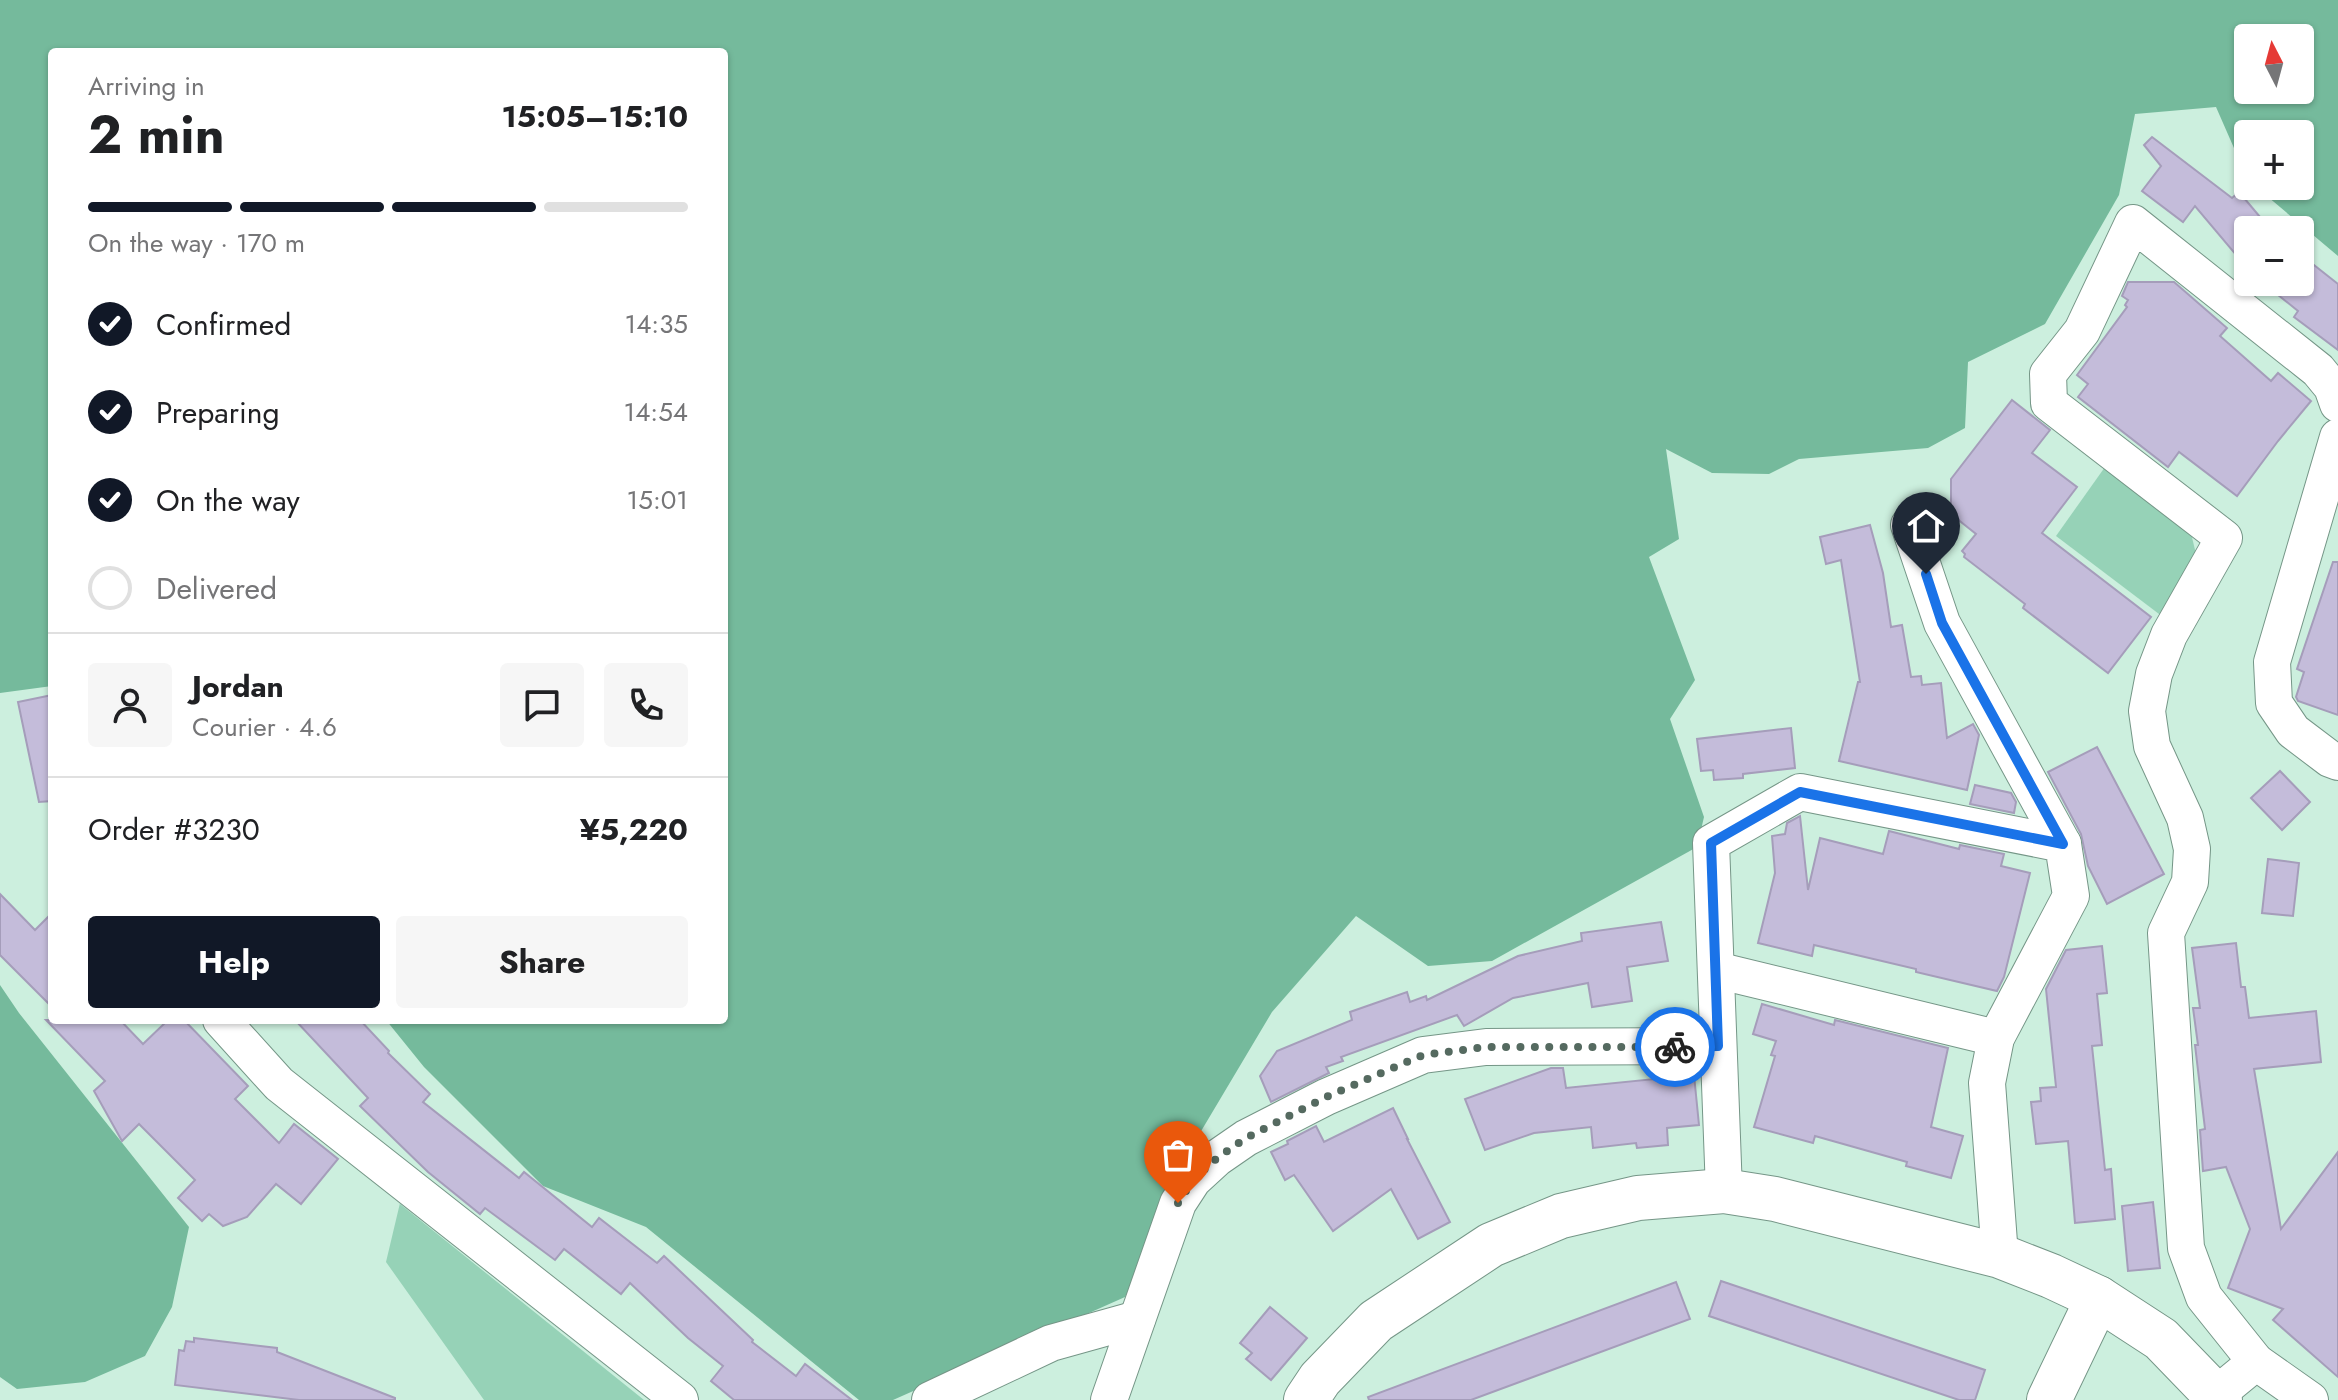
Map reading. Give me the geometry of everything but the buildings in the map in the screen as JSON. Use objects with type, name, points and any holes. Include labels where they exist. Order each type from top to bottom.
[{"type":"street","points":[[2310,1400],[2256,1362],[2204,1297],[2186,1248],[2166,933],[2190,882],[2192,849],[2185,818],[2152,746],[2147,711],[2154,674],[2169,635],[2224,538],[2049,403],[2048,374],[2082,331],[2133,223],[2318,370],[2332,387],[2338,404]]},
{"type":"street","points":[[2338,437],[2272,662],[2274,703],[2293,731],[2338,762]]},
{"type":"street","points":[[1909,525],[1942,623],[2063,844],[2071,896],[1996,1038],[1987,1083],[2000,1256]]},
{"type":"street","points":[[1724,1191],[1711,843],[1800,792],[2063,844]]},
{"type":"street","points":[[1716,970],[1996,1038]]},
{"type":"street","points":[[225,1024],[279,1084],[680,1400]]},
{"type":"street","points":[[1109,1400],[1178,1203],[1193,1180],[1246,1138],[1326,1097],[1423,1055],[1486,1047],[1718,1046]]},
{"type":"street","points":[[1306,1400],[1320,1379],[1376,1321],[1491,1245],[1561,1216],[1638,1198],[1724,1191],[1775,1199],[2000,1256],[2051,1276],[2098,1298],[2161,1339],[2218,1398],[2256,1362]]},
{"type":"street","points":[[2049,1400],[2098,1298]]},
{"type":"street","points":[[930,1400],[1051,1343],[1137,1319]]},
{"type":"green space","points":[[0,0],[2338,0],[2338,256],[2314,236],[2314,216],[2291,216],[2272,200],[2314,200],[2314,120],[2234,120],[2234,148],[2216,107],[2135,114],[2119,195],[2045,324],[1968,362],[1965,428],[1928,448],[1799,459],[1769,474],[1712,473],[1666,449],[1679,539],[1649,557],[1695,680],[1670,719],[1704,817],[1697,847],[1492,961],[1428,966],[1356,916],[1272,1012],[1169,1185],[1136,1276],[1125,1297],[893,1400],[859,1400],[646,1227],[543,1186],[424,1067],[389,1024],[728,1024],[728,48],[48,48],[48,687],[0,693]]},
{"type":"green space","points":[[2105,467],[2190,529],[2196,554],[2163,617],[2056,536]]},
{"type":"green space","points":[[0,985],[189,1227],[172,1307],[145,1356],[85,1382],[17,1389],[0,1377]]},
{"type":"green space","points":[[400,1203],[644,1400],[484,1400],[386,1262]]},
{"type":"way so far","points":[[1178,1203],[1193,1180],[1246,1138],[1326,1097],[1423,1055],[1486,1047],[1675,1047]]},
{"type":"route","points":[[1675,1047],[1718,1046],[1711,843],[1800,792],[2063,844],[1942,623],[1926,574]]}]
